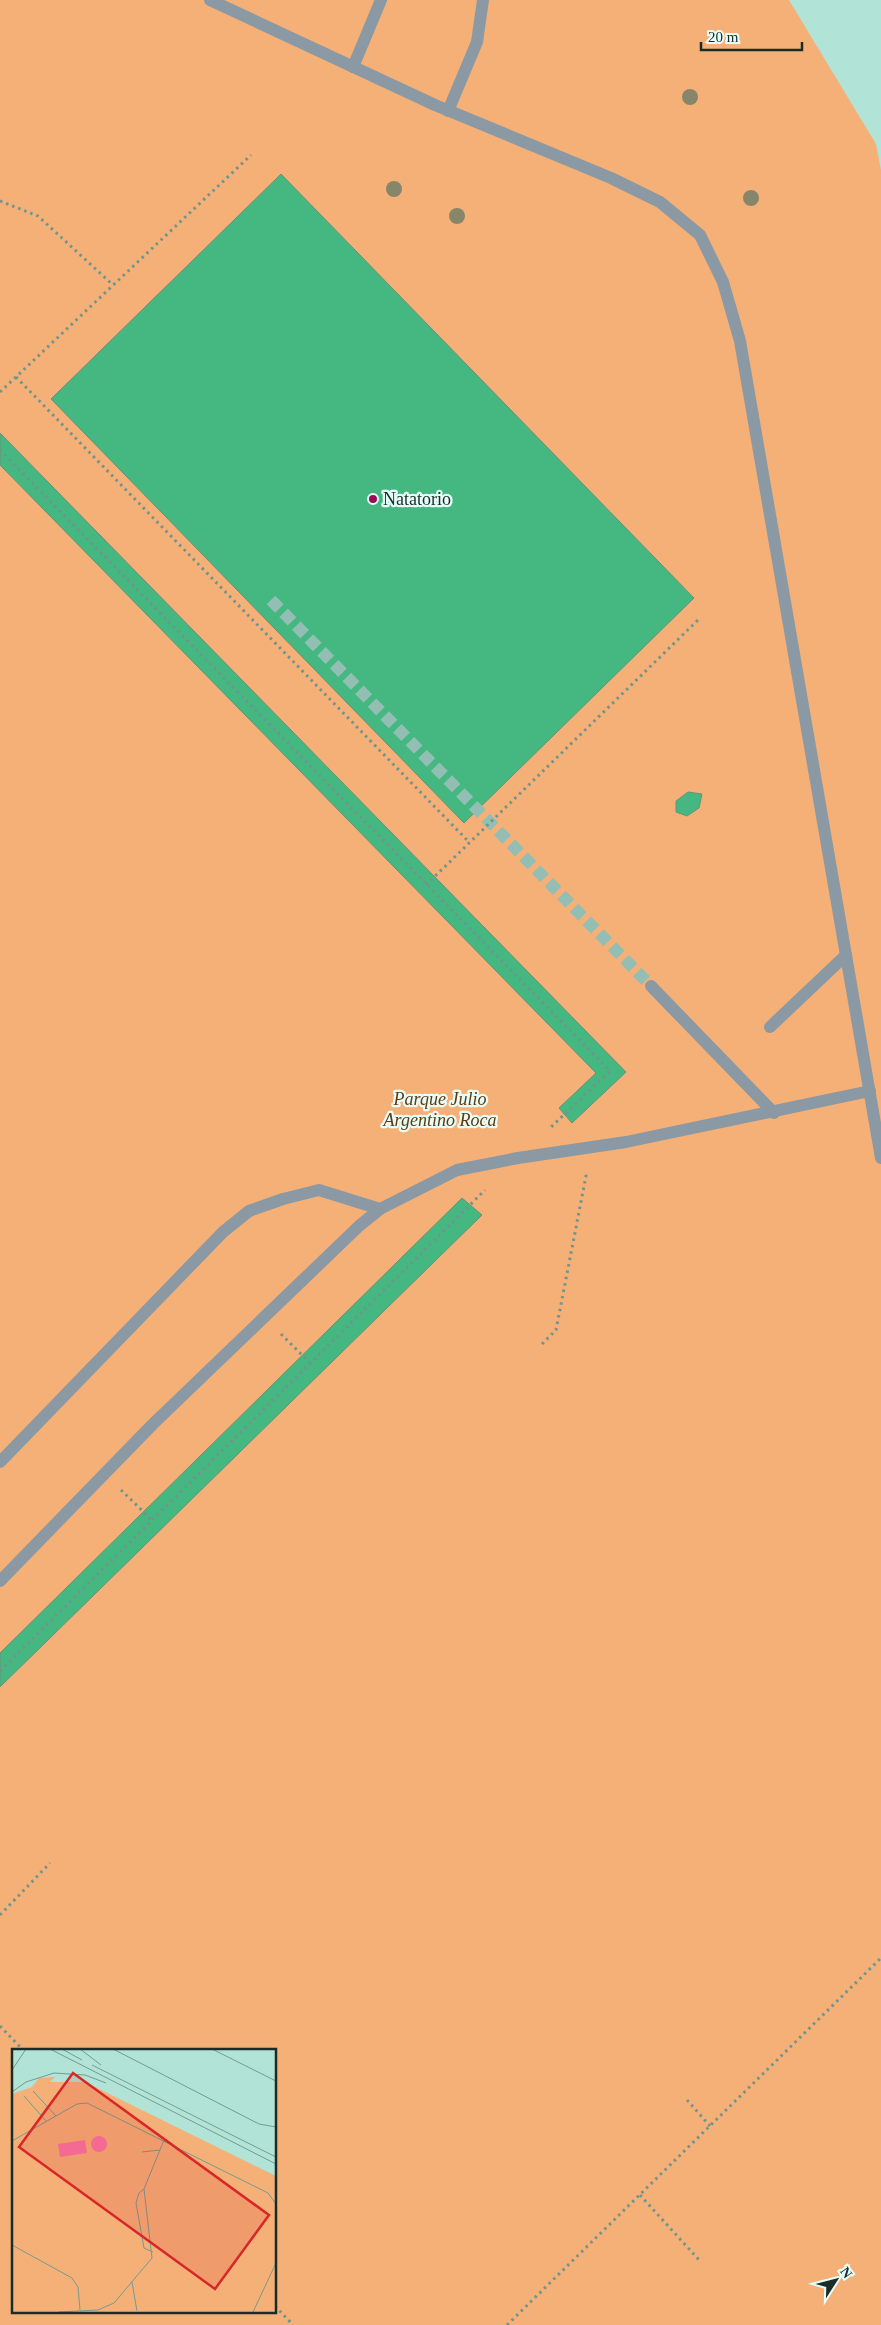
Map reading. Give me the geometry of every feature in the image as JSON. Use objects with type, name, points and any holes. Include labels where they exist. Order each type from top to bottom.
[{"type":"lane","points":[[210,0],[448,111],[611,178],[660,202],[700,235],[723,282],[740,340],[881,1158]]},
{"type":"lane","points":[[353,67],[381,0]]},
{"type":"lane","points":[[448,111],[477,42],[483,0]]},
{"type":"lane","points":[[770,1027],[846,955]]},
{"type":"lane","points":[[651,986],[774,1113]]},
{"type":"lane","points":[[0,1580],[104,1474],[264,1317],[359,1226],[380,1209],[458,1170],[774,1113],[870,1091]]},
{"type":"lane","points":[[0,1462],[223,1232],[249,1211],[319,1190],[380,1209]]},
{"type":"path","points":[[0,392],[251,155]]},
{"type":"path","points":[[0,201],[38,216],[113,285]]},
{"type":"path","points":[[16,377],[469,842]]},
{"type":"path","points":[[0,450],[610,1071],[518,1158],[0,1671]]},
{"type":"path","points":[[426,885],[698,620]]},
{"type":"path","points":[[542,1344],[556,1330],[591,1147]]},
{"type":"path","points":[[264,1317],[311,1364]]},
{"type":"path","points":[[104,1474],[153,1521]]},
{"type":"path","points":[[0,1915],[50,1863]]},
{"type":"path","points":[[507,2325],[881,1958]]},
{"type":"path","points":[[0,2026],[22,2049]]},
{"type":"path","points":[[687,2100],[710,2126]]},
{"type":"path","points":[[640,2195],[700,2261]]},
{"type":"path","points":[[276,2307],[293,2325]]},
{"type":"green space","name":"Parque Julio Argentino Roca","points":[[0,0],[789,0],[876,144],[881,170],[881,2325],[0,2325]]},
{"type":"building","name":"Natatorio","points":[[281,174],[694,598],[464,823],[51,399]]},
{"type":"building","points":[[0,433],[626,1072],[572,1123],[559,1108],[596,1073],[0,465]]},
{"type":"building","points":[[688,792],[702,794],[699,808],[687,816],[676,812],[676,801]]},
{"type":"building","points":[[462,1198],[482,1215],[0,1687],[0,1653]]},
{"type":"tunnel","points":[[271,600],[651,986]]},
{"type":"place","name":"Natatorio","points":[[373,499]]}]
